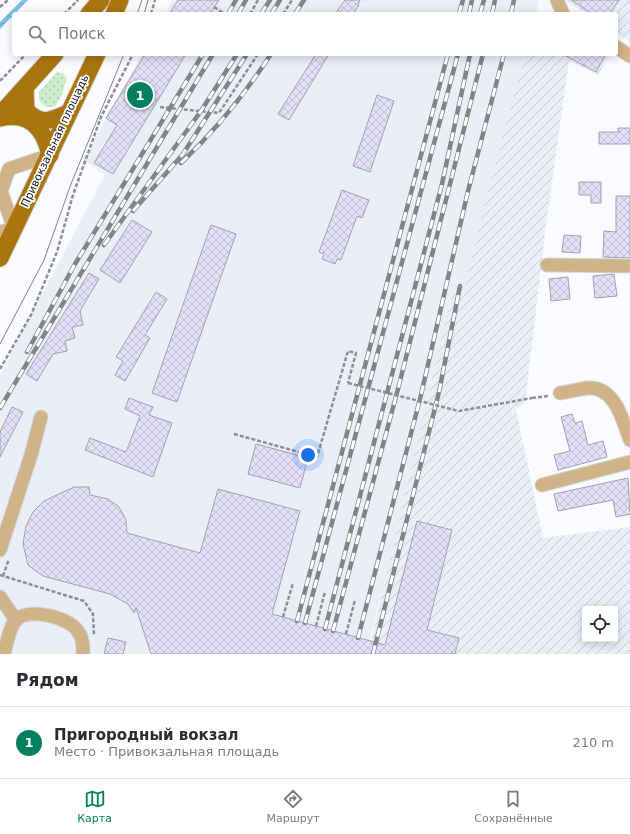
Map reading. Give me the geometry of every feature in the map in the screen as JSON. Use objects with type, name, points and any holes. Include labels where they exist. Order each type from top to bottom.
[{"type":"main road","points":[[91,12],[101,0]]},
{"type":"main road","points":[[115,12],[120,0]]},
{"type":"main road","points":[[0,115],[53,56]]},
{"type":"main road","name":"Привокзальная площадь","points":[[0,258],[7,230],[50,155],[68,113],[96,56]]},
{"type":"main road","points":[[25,88],[26,110],[32,116],[44,121],[53,120],[68,113]]},
{"type":"main road","points":[[0,118],[16,116],[27,119],[38,127],[46,139],[50,155]]},
{"type":"street","points":[[557,0],[562,12]]},
{"type":"street","points":[[618,48],[630,56]]},
{"type":"street","points":[[7,230],[1,191],[9,169],[50,155]]},
{"type":"street","points":[[548,265],[630,266]]},
{"type":"street","points":[[560,394],[589,388],[598,389],[607,394],[615,403],[630,440]]},
{"type":"street","points":[[0,550],[31,455],[41,417]]},
{"type":"street","points":[[542,485],[630,462]]},
{"type":"street","points":[[0,597],[16,620]]},
{"type":"street","points":[[4,654],[16,620],[26,614],[41,614],[66,622],[77,630],[83,643],[83,654]]},
{"type":"path","points":[[0,7],[8,0]]},
{"type":"path","points":[[66,12],[78,0]]},
{"type":"path","points":[[152,12],[155,0]]},
{"type":"path","points":[[251,12],[258,0]]},
{"type":"path","points":[[285,12],[292,0]]},
{"type":"path","points":[[214,7],[222,12]]},
{"type":"path","points":[[0,81],[24,56]]},
{"type":"path","points":[[0,368],[30,315],[57,252],[73,195],[101,118],[132,56]]},
{"type":"path","points":[[160,107],[219,113],[257,56]]},
{"type":"path","points":[[234,434],[317,457],[348,351],[356,353],[348,383],[459,412],[560,394]]},
{"type":"path","points":[[0,575],[84,601],[93,614],[95,632],[93,639]]},
{"type":"path","points":[[284,617],[293,583]]},
{"type":"path","points":[[316,626],[325,592]]},
{"type":"path","points":[[346,634],[355,600]]},
{"type":"shaded area","points":[[173,0],[539,0],[536,12],[166,12]]},
{"type":"shaded area","points":[[564,0],[630,0],[630,41],[618,34],[618,12],[583,12]]},
{"type":"shaded area","points":[[141,56],[524,56],[465,287],[454,285],[396,538],[366,654],[0,654],[0,375],[105,174],[83,160]]},
{"type":"shaded area","points":[[524,56],[609,56],[598,75],[569,61],[547,217],[525,403],[516,410],[543,538],[630,527],[630,654],[368,654],[454,285],[465,287],[484,207]]},
{"type":"green space","points":[[57,72],[63,73],[67,78],[61,97],[55,107],[46,107],[39,101],[39,92]]},
{"type":"water","points":[[22,0],[28,0],[16,12],[12,12],[12,17],[0,29],[0,22]]},
{"type":"building","points":[[178,0],[219,0],[211,12],[170,12]]},
{"type":"building","points":[[345,0],[360,0],[359,5],[354,12],[336,12]]},
{"type":"building","points":[[571,0],[619,0],[611,12],[589,12]]},
{"type":"building","points":[[144,56],[185,56],[113,174],[94,163],[117,125],[106,118]]},
{"type":"building","points":[[315,56],[328,56],[289,120],[278,114]]},
{"type":"building","points":[[566,56],[605,56],[596,72]]},
{"type":"building","points":[[377,95],[394,101],[370,172],[353,166]]},
{"type":"building","points":[[618,128],[630,128],[630,144],[599,144],[599,132],[619,132]]},
{"type":"building","points":[[579,182],[601,182],[601,203],[591,203],[591,195],[579,195]]},
{"type":"building","points":[[342,190],[369,200],[362,218],[357,216],[341,260],[337,259],[335,264],[322,259],[324,254],[319,252]]},
{"type":"building","points":[[616,196],[630,196],[630,258],[603,257],[604,231],[616,232]]},
{"type":"building","points":[[132,220],[152,232],[120,283],[100,270]]},
{"type":"building","points":[[211,225],[236,234],[177,402],[152,393]]},
{"type":"building","points":[[564,235],[581,236],[580,253],[562,252]]},
{"type":"building","points":[[89,273],[99,279],[80,311],[83,325],[72,327],[75,338],[65,341],[67,351],[53,354],[37,381],[26,374]]},
{"type":"building","points":[[614,274],[617,296],[595,298],[593,276]]},
{"type":"building","points":[[568,277],[570,299],[551,301],[549,279]]},
{"type":"building","points":[[156,292],[167,299],[145,335],[150,338],[125,381],[115,375],[123,361],[116,357]]},
{"type":"building","points":[[129,398],[153,407],[149,415],[172,423],[153,477],[85,450],[90,438],[126,452],[140,416],[125,409]]},
{"type":"building","points":[[12,407],[23,412],[0,457],[0,432]]},
{"type":"building","points":[[572,414],[575,423],[582,421],[588,445],[603,441],[607,457],[558,470],[554,455],[570,451],[561,417]]},
{"type":"building","points":[[256,444],[308,458],[300,488],[248,474]]},
{"type":"building","points":[[628,478],[630,514],[616,517],[613,500],[558,511],[554,494]]},
{"type":"building","points":[[74,487],[89,487],[90,495],[108,499],[119,507],[126,520],[127,533],[200,553],[218,489],[300,511],[272,614],[385,645],[417,521],[452,530],[427,630],[459,638],[455,654],[151,654],[136,608],[134,613],[128,604],[110,594],[43,576],[28,565],[23,544],[26,526],[33,512],[44,501]]},
{"type":"building","points":[[108,638],[126,642],[123,654],[104,654]]},
{"type":"tram line","points":[[138,12],[142,0]]},
{"type":"tram line","points":[[145,12],[148,0]]},
{"type":"tram line","points":[[0,344],[44,260],[71,184],[123,56]]},
{"type":"railway","points":[[229,12],[236,0]]},
{"type":"railway","points":[[239,12],[246,0]]},
{"type":"railway","points":[[262,12],[270,0]]},
{"type":"railway","points":[[272,12],[280,0]]},
{"type":"railway","points":[[296,12],[304,0]]},
{"type":"railway","points":[[460,12],[463,0]]},
{"type":"railway","points":[[469,12],[472,0]]},
{"type":"railway","points":[[481,12],[484,0]]},
{"type":"railway","points":[[492,12],[495,0]]},
{"type":"railway","points":[[511,12],[514,0]]},
{"type":"railway","points":[[27,352],[75,264],[202,56]]},
{"type":"railway","points":[[0,408],[212,56]]},
{"type":"railway","points":[[104,245],[201,111],[236,56]]},
{"type":"railway","points":[[133,211],[183,154],[246,56]]},
{"type":"railway","points":[[181,163],[206,138],[229,111],[270,56]]},
{"type":"railway","points":[[297,621],[447,56]]},
{"type":"railway","points":[[305,623],[457,56]]},
{"type":"railway","points":[[325,629],[442,184],[470,56]]},
{"type":"railway","points":[[333,631],[398,389],[482,56]]},
{"type":"railway","points":[[358,638],[421,395],[468,191],[503,56]]},
{"type":"railway","points":[[373,654],[439,392],[460,286]]},
{"type":"place","name":"Пригородный вокзал","points":[[140,95]]}]
